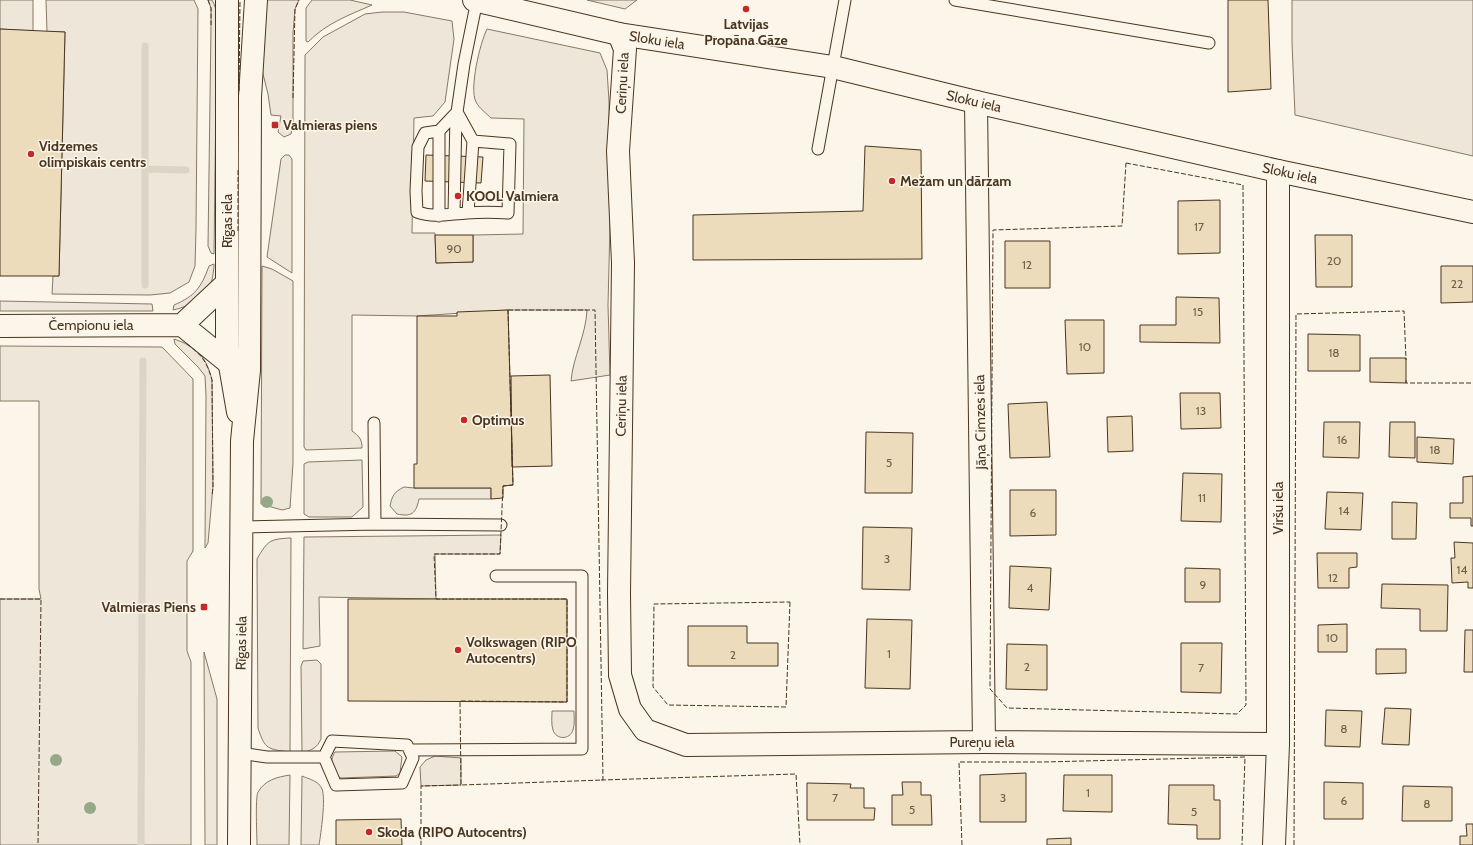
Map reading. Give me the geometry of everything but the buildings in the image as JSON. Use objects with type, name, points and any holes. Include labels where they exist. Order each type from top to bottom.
[{"type":"street","name":"Rīgas iela","points":[[227,0],[227,348],[242,441]]},
{"type":"street","name":"Rīgas iela","points":[[239,845],[242,441],[249,370],[250,97],[256,0]]},
{"type":"street","name":"Sloku iela","points":[[476,0],[619,34],[833,67],[976,102],[1278,171],[1473,212]]},
{"type":"street","name":"Ceriņu iela","points":[[619,34],[625,49],[618,151],[623,263],[619,594],[620,674],[630,709],[645,730],[686,745]]},
{"type":"street","name":"Jāņa Cimzes iela","points":[[976,102],[984,742]]},
{"type":"street","name":"Viršu iela","points":[[1274,845],[1278,744],[1278,171]]},
{"type":"street","points":[[227,283],[182,325],[229,363]]},
{"type":"street","name":"Čempionu iela","points":[[0,326],[182,325]]},
{"type":"street","name":"Pureņu iela","points":[[686,745],[984,742],[1278,744]]},
{"type":"lane","points":[[454,214],[456,112],[476,0]]},
{"type":"lane","points":[[818,149],[844,0]]},
{"type":"lane","points":[[955,0],[1209,43]]},
{"type":"lane","points":[[456,112],[439,131],[425,133],[418,148],[416,191],[417,212],[428,216],[468,213],[508,213],[510,144],[473,141]]},
{"type":"lane","points":[[456,112],[473,141],[468,213]]},
{"type":"lane","points":[[439,131],[439,216]]},
{"type":"lane","points":[[374,422],[375,524]]},
{"type":"lane","points":[[242,527],[375,524],[502,526]]},
{"type":"lane","points":[[410,750],[582,749],[582,576],[496,576]]},
{"type":"lane","points":[[332,741],[407,745],[413,758],[402,784],[336,785],[324,757],[332,741]]},
{"type":"lane","points":[[240,753],[267,757],[324,757]]},
{"type":"shaded area","points":[[0,0],[33,0],[33,31],[0,29]]},
{"type":"shaded area","points":[[46,0],[194,0],[198,9],[195,266],[189,282],[170,293],[150,295],[52,294],[53,276],[59,276],[65,32],[47,32]]},
{"type":"shaded area","points":[[208,0],[212,0],[216,9],[219,32],[216,94],[214,254],[211,253],[208,246],[211,8]]},
{"type":"shaded area","points":[[268,0],[299,0],[295,9],[293,33],[293,122],[291,134],[284,137],[278,132],[281,116],[271,115],[262,70],[265,4]]},
{"type":"shaded area","points":[[312,0],[350,0],[372,5],[330,25],[315,35],[308,42],[306,41],[306,8]]},
{"type":"shaded area","points":[[587,0],[637,0],[625,9]]},
{"type":"shaded area","points":[[1292,0],[1473,0],[1473,156],[1295,115]]},
{"type":"shaded area","points":[[404,12],[452,21],[454,39],[445,102],[433,116],[414,118],[412,233],[435,233],[436,263],[473,262],[473,235],[523,234],[524,119],[491,118],[477,104],[474,96],[476,66],[481,44],[487,29],[600,53],[607,70],[609,101],[610,225],[608,305],[610,375],[571,381],[587,310],[508,310],[417,316],[352,315],[352,431],[360,438],[362,448],[306,450],[304,447],[305,55],[323,37],[365,14]]},
{"type":"shaded area","points":[[285,155],[289,155],[292,159],[292,273],[267,257],[281,159]]},
{"type":"shaded area","points":[[214,264],[210,286],[202,296],[179,309],[173,310],[174,305],[192,295],[200,286],[209,266]]},
{"type":"shaded area","points":[[262,266],[272,269],[293,281],[293,463],[290,508],[282,510],[261,504]]},
{"type":"shaded area","points":[[0,301],[152,304],[153,311],[0,311]]},
{"type":"shaded area","points":[[174,339],[195,349],[207,365],[212,380],[213,486],[208,543],[205,548],[205,376],[175,344]]},
{"type":"shaded area","points":[[0,346],[162,347],[193,379],[193,551],[187,561],[187,651],[191,662],[191,845],[0,845],[0,599],[41,599],[39,589],[39,401],[0,401]]},
{"type":"shaded area","points":[[362,460],[363,507],[352,517],[309,517],[304,514],[304,464],[308,462]]},
{"type":"shaded area","points":[[404,487],[491,488],[491,499],[419,499],[416,508],[412,513],[409,515],[397,514],[390,506],[393,497]]},
{"type":"shaded area","points":[[501,535],[500,554],[435,554],[436,599],[319,597],[320,646],[303,649],[304,537]]},
{"type":"shaded area","points":[[291,538],[290,752],[268,747],[263,741],[258,728],[257,559],[270,542],[278,539]]},
{"type":"shaded area","points":[[204,652],[217,699],[217,845],[205,845]]},
{"type":"shaded area","points":[[317,660],[321,664],[321,739],[318,745],[314,748],[302,753],[301,666],[303,661]]},
{"type":"shaded area","points":[[552,711],[574,711],[574,728],[569,736],[563,738],[557,736],[552,725]]},
{"type":"shaded area","points":[[395,751],[402,757],[400,773],[396,776],[341,778],[333,770],[332,759],[335,752]]},
{"type":"shaded area","points":[[435,756],[461,758],[461,785],[421,786],[420,767],[426,760]]},
{"type":"shaded area","points":[[290,775],[289,845],[257,845],[256,809],[258,792],[268,782]]},
{"type":"shaded area","points":[[302,776],[311,779],[321,786],[323,793],[322,824],[319,845],[301,845]]},
{"type":"waterway","points":[[145,46],[145,285]]},
{"type":"waterway","points":[[145,169],[186,170]]},
{"type":"waterway","points":[[141,845],[143,361]]},
{"type":"fence","points":[[208,0],[211,8],[211,25]]},
{"type":"fence","points":[[293,98],[295,9],[299,0]]},
{"type":"fence","points":[[239,91],[240,1]]},
{"type":"fence","points":[[1126,163],[1243,185],[1246,705],[1237,714],[1007,708],[990,689],[993,230],[1122,226],[1126,163]]},
{"type":"fence","points":[[238,169],[238,231]]},
{"type":"fence","points":[[508,310],[595,310],[603,780],[461,785],[460,701],[567,702],[567,599],[436,599],[434,554],[500,554],[503,486],[513,485],[508,310]]},
{"type":"fence","points":[[1294,845],[1296,314],[1404,311],[1406,360]]},
{"type":"fence","points":[[187,344],[203,359],[212,380],[212,496]]},
{"type":"fence","points":[[1406,380],[1406,383],[1473,383]]},
{"type":"fence","points":[[0,599],[41,599],[38,845]]},
{"type":"fence","points":[[790,602],[786,707],[668,705],[653,687],[654,604],[790,602]]},
{"type":"fence","points":[[962,845],[959,762],[1043,762],[1245,757],[1242,845]]},
{"type":"fence","points":[[601,780],[796,774],[800,845]]},
{"type":"fence","points":[[421,845],[421,786],[461,785]]},
{"type":"place","name":"Latvijas Propāna Gāze","points":[[746,9]]},
{"type":"place","name":"Valmieras piens","points":[[275,125]]},
{"type":"place","name":"Vidzemes olimpiskais centrs","points":[[31,154]]},
{"type":"place","name":"Mežam un dārzam","points":[[892,181]]},
{"type":"place","name":"KOOL Valmiera","points":[[458,196]]},
{"type":"place","name":"Optimus","points":[[464,420]]},
{"type":"place","name":"Valmieras Piens","points":[[204,607]]},
{"type":"place","name":"Volkswagen (RIPO Autocentrs)","points":[[458,650]]},
{"type":"place","name":"Skoda (RIPO Autocentrs)","points":[[369,832]]}]
